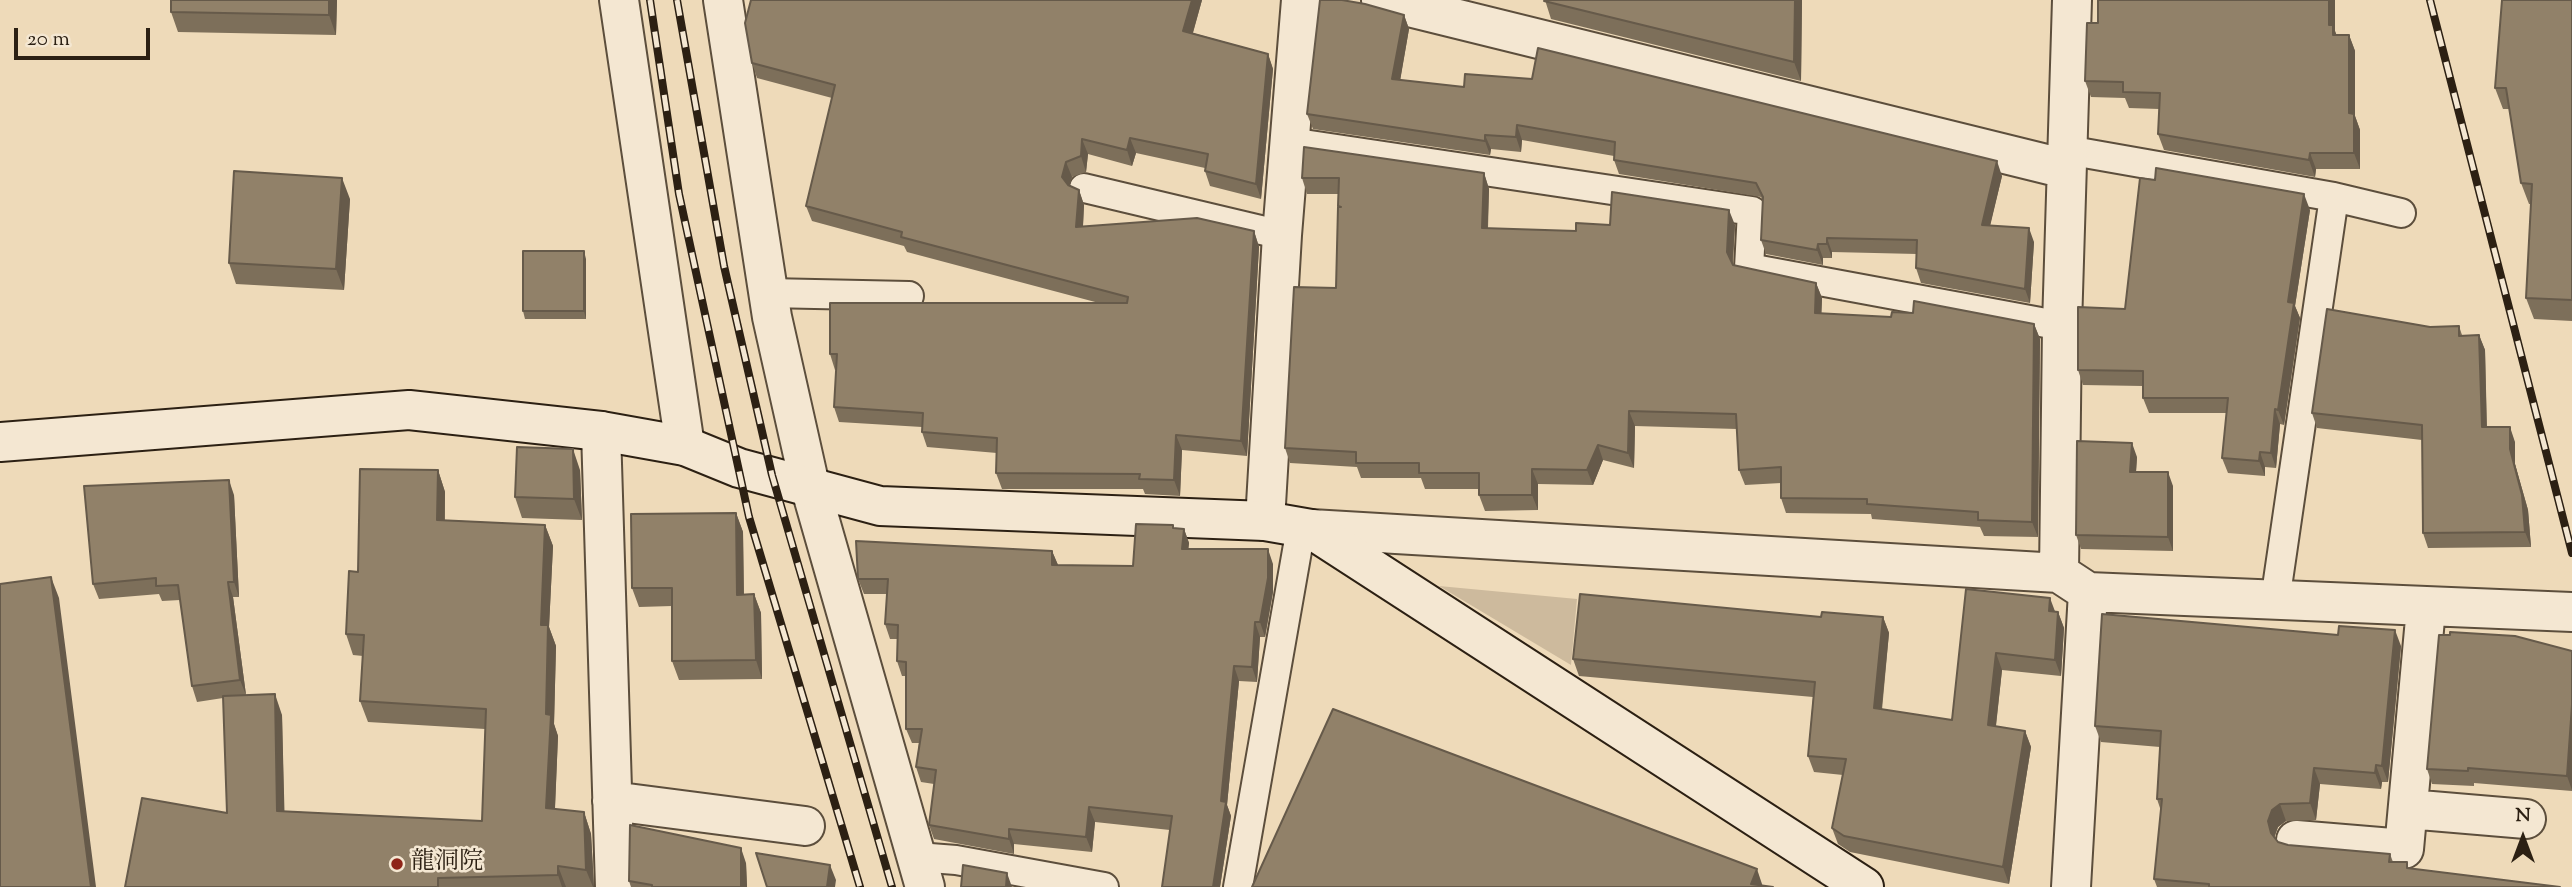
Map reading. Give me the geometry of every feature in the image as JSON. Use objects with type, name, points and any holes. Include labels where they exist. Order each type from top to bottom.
[{"type":"street","points":[[619,0],[685,446]]},
{"type":"street","points":[[723,0],[768,293],[810,485],[921,872]]},
{"type":"street","points":[[1293,526],[1282,235],[1301,0]]},
{"type":"street","points":[[1381,0],[2066,159]]},
{"type":"street","points":[[2071,887],[2073,583],[2062,326],[2072,0]]},
{"type":"street","points":[[0,442],[409,410],[601,431],[685,446],[739,468],[880,506],[1293,526],[2073,583],[2275,601],[2572,612]]},
{"type":"street","points":[[601,431],[615,887]]},
{"type":"street","points":[[1293,526],[1864,887]]},
{"type":"street","points":[[2296,840],[2404,849],[2426,608]]},
{"type":"street","points":[[612,801],[805,826]]},
{"type":"street","points":[[2408,809],[2526,819]]},
{"type":"lane","points":[[1290,142],[1752,211],[1749,268],[2062,326]]},
{"type":"lane","points":[[2066,159],[2334,197],[2401,213]]},
{"type":"lane","points":[[1084,188],[1282,235]]},
{"type":"lane","points":[[2275,601],[2334,197]]},
{"type":"lane","points":[[768,293],[908,296]]},
{"type":"lane","points":[[1238,887],[1293,526]]},
{"type":"lane","points":[[921,872],[956,860],[1104,887]]},
{"type":"shaded area","points":[[1439,586],[1577,599],[1571,665]]},
{"type":"building","points":[[171,0],[329,0],[329,15],[171,12]]},
{"type":"building","points":[[751,0],[1192,0],[1183,31],[1268,54],[1256,184],[1205,171],[1208,154],[1130,138],[1127,150],[1082,139],[1081,156],[1066,162],[1062,177],[1068,185],[1079,190],[1076,227],[1197,218],[1254,231],[1241,441],[1176,435],[1174,480],[1139,479],[1140,474],[996,473],[997,438],[922,432],[923,413],[834,407],[837,354],[830,354],[830,303],[1127,303],[1128,297],[901,237],[902,232],[806,206],[835,85],[752,63],[745,23]]},
{"type":"building","points":[[1320,0],[1365,4],[1404,15],[1392,79],[1464,87],[1465,74],[1532,79],[1538,48],[1997,161],[1982,225],[2029,228],[2025,289],[1916,268],[1917,240],[1827,238],[1827,244],[1818,244],[1817,250],[1761,240],[1763,197],[1756,183],[1614,160],[1615,142],[1517,125],[1516,137],[1485,135],[1485,141],[1307,114]]},
{"type":"building","points":[[1795,0],[1794,62],[1544,1]]},
{"type":"building","points":[[2098,0],[2329,0],[2329,25],[2333,25],[2333,35],[2349,35],[2349,113],[2354,114],[2354,153],[2310,153],[2309,160],[2158,134],[2160,93],[2123,92],[2123,82],[2085,81],[2087,23],[2098,23]]},
{"type":"building","points":[[2502,0],[2572,0],[2572,300],[2526,298],[2532,184],[2521,183],[2506,88],[2495,88]]},
{"type":"building","points":[[1304,147],[1484,173],[1482,228],[1576,231],[1576,223],[1610,225],[1612,192],[1729,210],[1727,252],[1733,265],[1816,283],[1815,313],[1891,317],[1892,312],[1913,313],[1914,301],[2034,324],[2032,522],[1978,520],[1978,512],[1867,504],[1867,499],[1781,498],[1781,467],[1739,470],[1736,414],[1629,411],[1628,453],[1598,445],[1587,470],[1532,469],[1532,495],[1479,495],[1479,473],[1419,473],[1419,463],[1356,463],[1356,452],[1285,448],[1294,287],[1336,288],[1338,207],[1341,207],[1338,206],[1339,178],[1302,178]]},
{"type":"building","points":[[2156,168],[2304,194],[2288,302],[2294,303],[2278,410],[2275,409],[2271,453],[2260,452],[2259,461],[2222,458],[2228,398],[2143,398],[2143,371],[2078,370],[2078,307],[2125,309],[2140,178],[2155,180]]},
{"type":"building","points":[[234,171],[342,178],[336,269],[229,263]]},
{"type":"building","points":[[523,251],[584,251],[584,311],[523,311]]},
{"type":"building","points":[[2327,309],[2430,327],[2459,326],[2459,336],[2479,335],[2482,427],[2510,427],[2510,449],[2522,495],[2525,532],[2423,533],[2422,425],[2312,413]]},
{"type":"building","points":[[2077,441],[2132,443],[2130,472],[2168,472],[2168,537],[2076,535]]},
{"type":"building","points":[[517,447],[573,449],[574,499],[515,497]]},
{"type":"building","points":[[360,469],[438,470],[437,520],[545,525],[541,625],[548,625],[546,714],[551,715],[546,808],[584,812],[586,870],[558,866],[558,875],[438,878],[438,887],[125,887],[142,798],[227,813],[223,696],[275,694],[277,811],[482,821],[486,709],[360,701],[364,635],[346,634],[349,571],[358,572]]},
{"type":"building","points":[[229,480],[234,582],[228,582],[240,680],[192,686],[178,585],[156,586],[156,578],[93,584],[84,486]]},
{"type":"building","points":[[736,513],[737,595],[754,594],[756,660],[672,661],[672,588],[632,588],[631,514]]},
{"type":"building","points":[[1136,524],[1173,525],[1173,528],[1184,529],[1182,549],[1268,549],[1268,578],[1260,622],[1255,622],[1252,667],[1234,666],[1221,801],[1226,802],[1213,887],[1162,887],[1172,816],[1089,807],[1086,837],[1009,829],[1009,839],[929,825],[936,770],[916,767],[922,729],[906,729],[906,662],[897,661],[898,625],[885,624],[888,579],[858,579],[856,541],[1052,551],[1052,565],[1133,566]]},
{"type":"building","points":[[51,577],[91,887],[0,887],[0,584]]},
{"type":"building","points":[[1966,589],[2050,598],[2049,611],[2058,612],[2055,660],[1996,653],[1988,725],[2025,731],[2003,867],[1844,836],[1832,828],[1846,759],[1808,756],[1815,682],[1573,659],[1580,594],[1821,617],[1822,612],[1883,617],[1874,708],[1952,720]]},
{"type":"building","points":[[2102,614],[2338,635],[2339,626],[2395,630],[2382,766],[2376,765],[2375,773],[2314,768],[2310,803],[2280,804],[2272,810],[2268,821],[2271,833],[2278,842],[2288,845],[2390,854],[2389,862],[2407,862],[2407,868],[2560,887],[2209,887],[2209,884],[2154,879],[2162,799],[2157,799],[2161,731],[2095,726]]},
{"type":"building","points":[[2450,632],[2515,636],[2572,651],[2572,705],[2567,776],[2468,768],[2468,771],[2427,769],[2439,635],[2450,635]]},
{"type":"building","points":[[1333,709],[1757,869],[1751,884],[1773,887],[1252,887]]},
{"type":"building","points":[[630,825],[741,848],[741,887],[652,887],[629,881]]},
{"type":"building","points":[[756,853],[830,865],[827,887],[767,887]]},
{"type":"building","points":[[963,865],[1007,873],[1006,887],[961,887]]},
{"type":"railway","points":[[650,0],[679,194],[749,517],[860,887]]},
{"type":"railway","points":[[677,0],[724,266],[772,475],[892,887]]},
{"type":"railway","points":[[2430,0],[2572,553]]},
{"type":"place","name":"龍洞院","points":[[397,864]]}]
